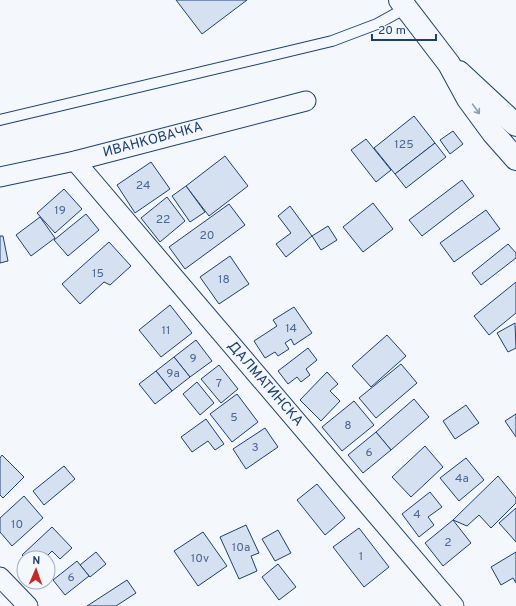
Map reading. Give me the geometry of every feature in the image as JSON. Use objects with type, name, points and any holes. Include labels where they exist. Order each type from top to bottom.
[{"type":"main road","points":[[403,4],[449,64],[468,99],[493,133],[516,159]]},
{"type":"main road","points":[[449,64],[482,91],[516,125]]},
{"type":"street","name":"ИВАНКОВАЧКА","points":[[0,177],[75,162],[306,100]]},
{"type":"street","name":"ДАЛМАТИНСКА","points":[[75,162],[454,606]]},
{"type":"street","points":[[0,577],[28,606]]},
{"type":"lane","points":[[0,120],[332,41],[377,24],[403,4]]},
{"type":"building","points":[[176,0],[247,0],[202,34]]},
{"type":"building","points":[[414,116],[435,143],[395,174],[374,148]]},
{"type":"building","points":[[453,131],[463,144],[450,154],[440,140]]},
{"type":"building","points":[[366,139],[391,170],[376,182],[351,150]]},
{"type":"building","points":[[435,143],[446,157],[406,188],[395,174]]},
{"type":"building","points":[[225,156],[248,186],[209,216],[186,186]]},
{"type":"building","points":[[151,162],[170,189],[135,213],[117,185]]},
{"type":"building","points":[[462,180],[474,196],[422,236],[409,220]]},
{"type":"building","points":[[186,186],[205,212],[190,222],[172,196]]},
{"type":"building","points":[[64,189],[82,209],[55,233],[37,213]]},
{"type":"building","points":[[167,197],[185,221],[160,242],[141,218]]},
{"type":"building","points":[[373,203],[393,229],[363,252],[343,227]]},
{"type":"building","points":[[229,204],[245,225],[185,269],[169,247]]},
{"type":"building","points":[[290,206],[312,236],[286,257],[276,244],[291,233],[278,216]]},
{"type":"building","points":[[486,210],[500,229],[454,262],[440,243]]},
{"type":"building","points":[[86,214],[99,230],[68,256],[54,240]]},
{"type":"building","points":[[40,217],[55,238],[31,256],[16,235]]},
{"type":"building","points":[[328,226],[337,240],[321,250],[312,236]]},
{"type":"building","points":[[0,236],[3,236],[8,261],[0,263]]},
{"type":"building","points":[[109,242],[131,266],[110,285],[104,282],[80,304],[62,284]]},
{"type":"building","points":[[508,244],[516,253],[516,258],[481,285],[472,273]]},
{"type":"building","points":[[230,256],[249,284],[219,304],[200,277]]},
{"type":"building","points":[[516,282],[516,313],[489,335],[474,316]]},
{"type":"building","points":[[170,305],[192,333],[161,357],[139,330]]},
{"type":"building","points":[[294,307],[312,333],[294,345],[291,339],[285,343],[289,349],[278,356],[275,352],[265,358],[254,341],[277,326],[273,320]]},
{"type":"building","points":[[515,323],[516,348],[508,352],[497,333]]},
{"type":"building","points":[[387,335],[406,356],[371,387],[352,366]]},
{"type":"building","points":[[196,340],[212,361],[190,377],[174,357]]},
{"type":"building","points":[[308,348],[317,360],[306,369],[310,375],[301,382],[297,377],[288,384],[278,371]]},
{"type":"building","points":[[174,357],[190,377],[172,391],[156,371]]},
{"type":"building","points":[[401,364],[417,383],[376,418],[359,398]]},
{"type":"building","points":[[219,365],[238,389],[221,403],[201,379]]},
{"type":"building","points":[[156,371],[172,391],[155,404],[139,384]]},
{"type":"building","points":[[327,372],[338,384],[330,391],[340,401],[321,421],[300,400]]},
{"type":"building","points":[[197,382],[214,403],[200,415],[183,394]]},
{"type":"building","points":[[237,394],[258,422],[232,442],[210,414]]},
{"type":"building","points":[[414,399],[429,417],[391,450],[376,432]]},
{"type":"building","points":[[354,401],[374,425],[342,451],[322,427]]},
{"type":"building","points":[[466,405],[479,423],[455,439],[443,421]]},
{"type":"building","points":[[516,414],[516,437],[505,421]]},
{"type":"building","points":[[206,419],[224,444],[215,450],[208,441],[192,452],[181,437]]},
{"type":"building","points":[[265,428],[278,447],[246,469],[233,449]]},
{"type":"building","points":[[376,432],[391,450],[363,473],[348,455]]},
{"type":"building","points":[[425,446],[443,467],[411,497],[392,477]]},
{"type":"building","points":[[2,455],[24,477],[3,498],[0,495],[0,458]]},
{"type":"building","points":[[466,458],[484,480],[459,501],[440,478]]},
{"type":"building","points":[[64,466],[75,479],[44,505],[33,491]]},
{"type":"building","points":[[498,476],[516,498],[516,503],[491,528],[479,515],[467,526],[453,520]]},
{"type":"building","points":[[317,484],[345,518],[325,535],[297,500]]},
{"type":"building","points":[[430,492],[442,507],[428,517],[434,525],[419,537],[402,514]]},
{"type":"building","points":[[24,496],[43,518],[12,546],[0,532],[0,518]]},
{"type":"building","points":[[516,508],[516,542],[499,523]]},
{"type":"building","points":[[453,520],[471,543],[443,566],[425,543]]},
{"type":"building","points":[[246,525],[259,553],[251,556],[257,571],[239,579],[220,537]]},
{"type":"building","points":[[52,527],[72,548],[60,559],[56,555],[56,550],[27,550]]},
{"type":"building","points":[[359,528],[389,567],[364,587],[333,547]]},
{"type":"building","points":[[278,530],[291,553],[275,561],[262,539]]},
{"type":"building","points":[[203,532],[227,566],[198,586],[174,551]]},
{"type":"building","points":[[96,552],[106,564],[90,577],[80,565]]},
{"type":"building","points":[[516,552],[516,583],[513,578],[501,585],[491,567]]},
{"type":"building","points":[[77,561],[89,576],[65,595],[56,584],[56,578]]},
{"type":"building","points":[[278,564],[296,587],[279,600],[262,577]]},
{"type":"building","points":[[127,580],[136,593],[116,606],[87,606]]}]
